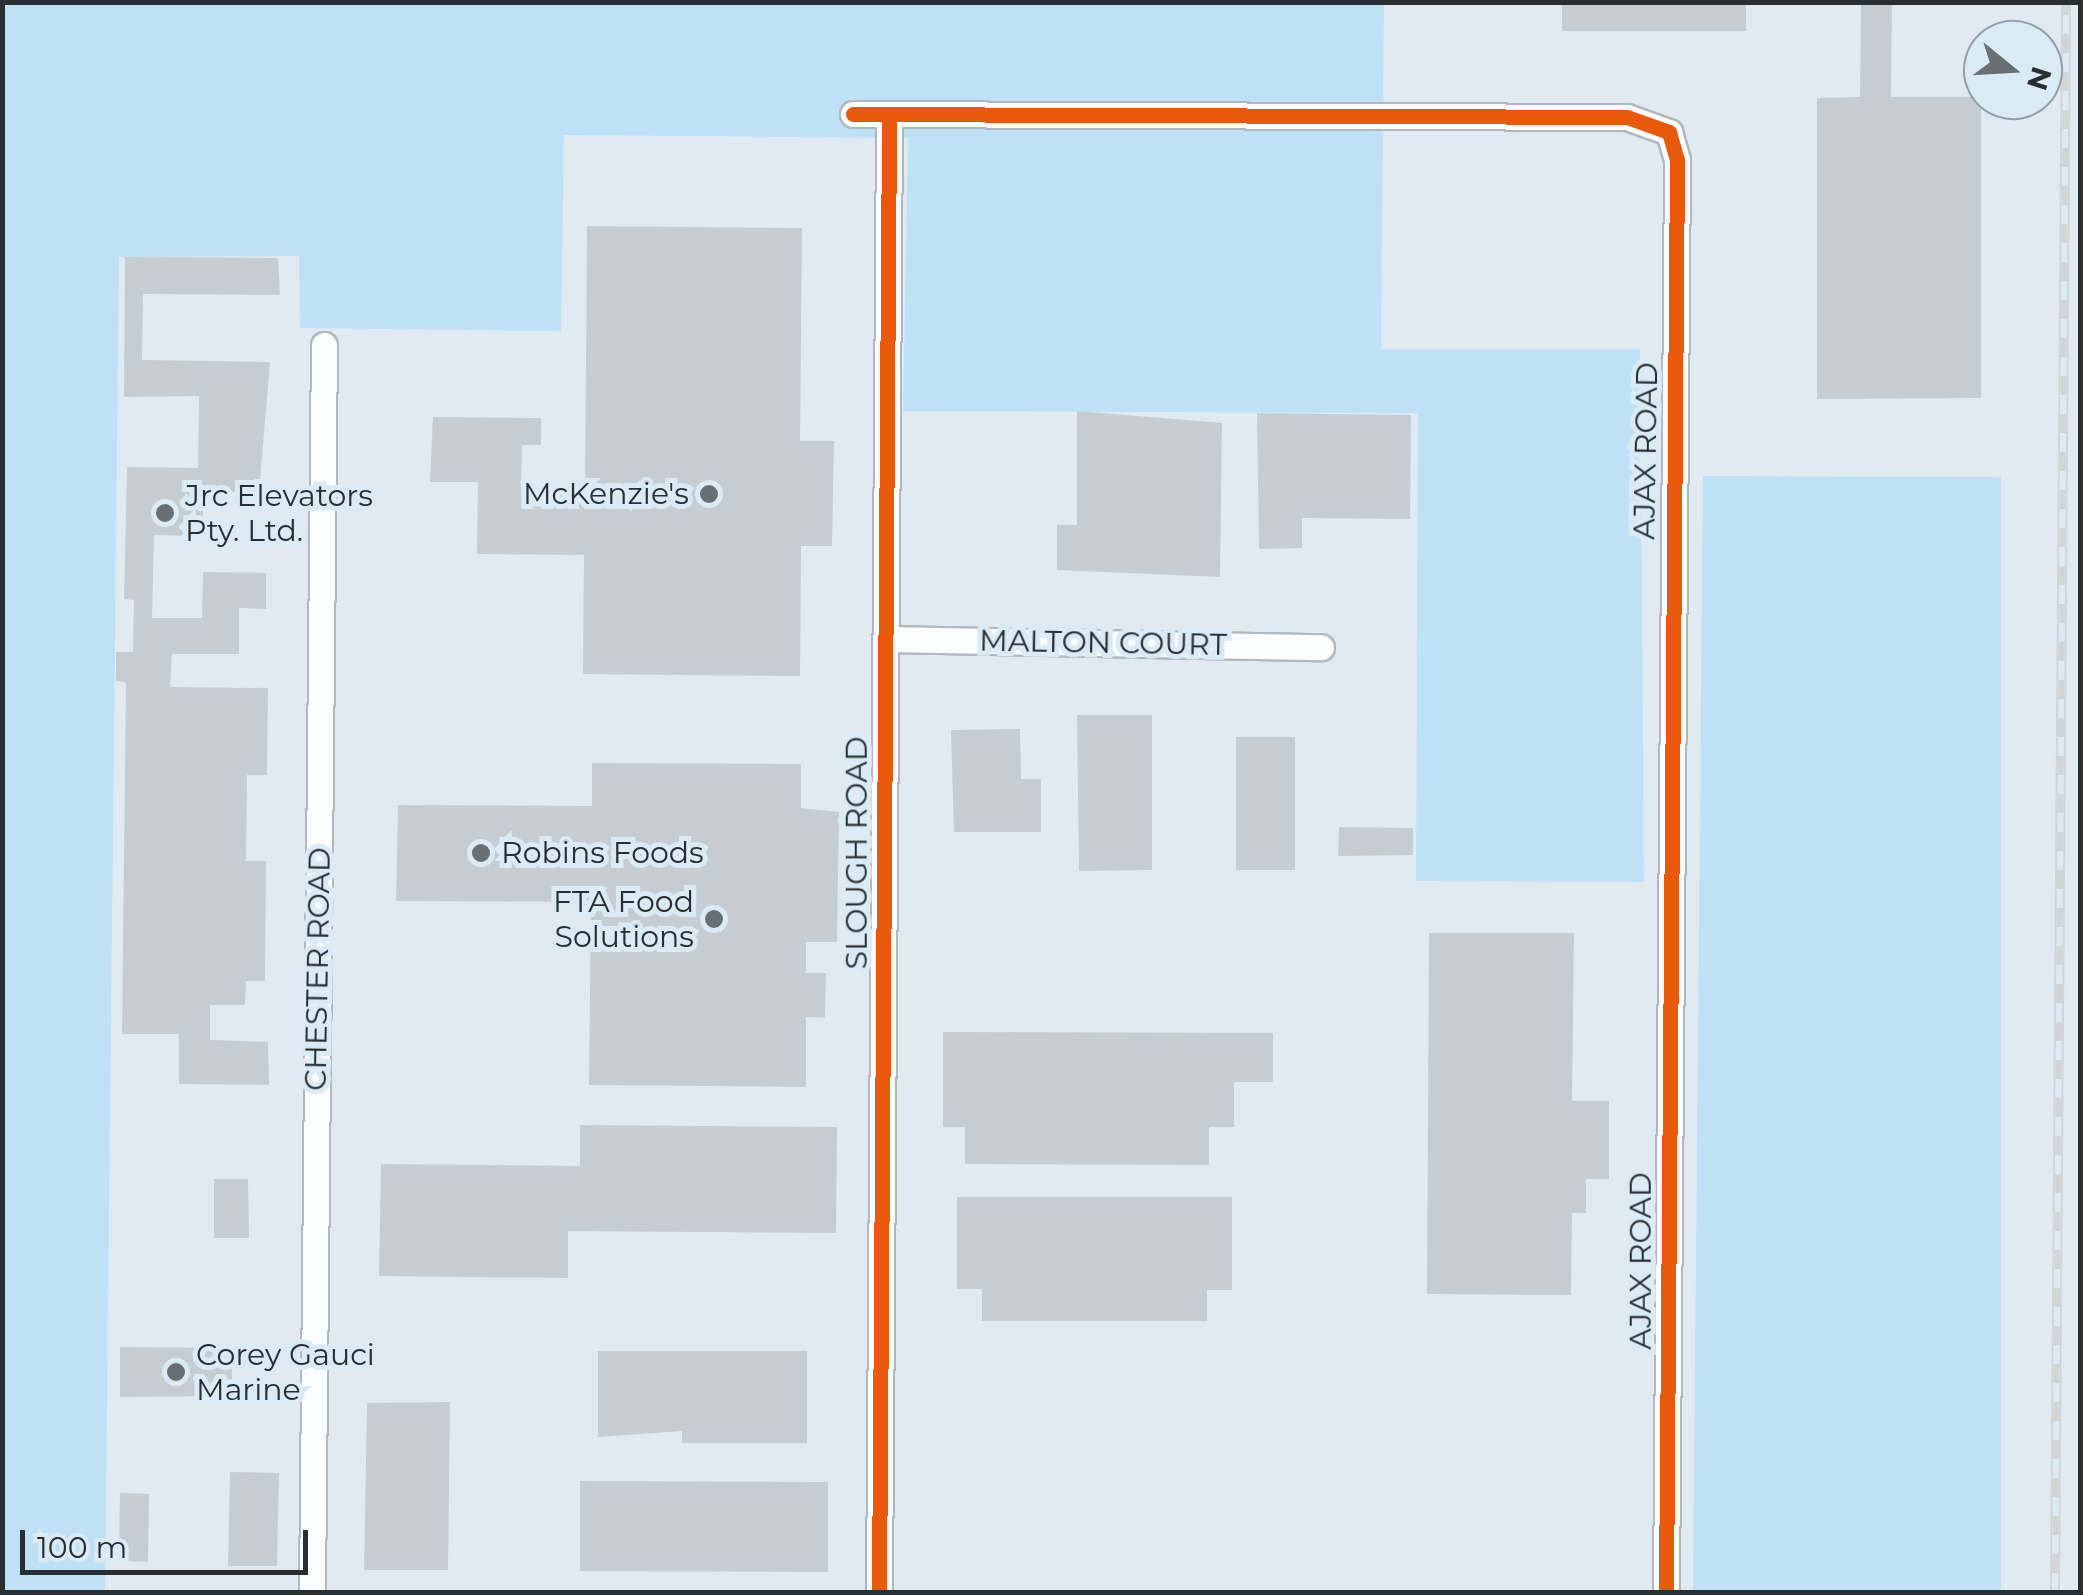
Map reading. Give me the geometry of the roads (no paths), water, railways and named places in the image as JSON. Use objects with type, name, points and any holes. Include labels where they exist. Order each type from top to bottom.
[{"type":"street","name":"AJAX ROAD","points":[[853,114],[1627,118],[1669,132],[1677,160],[1666,1592]]},
{"type":"street","name":"SLOUGH ROAD","points":[[879,1592],[890,114]]},
{"type":"street","name":"CHESTER ROAD","points":[[312,1592],[324,344]]},
{"type":"street","name":"MALTON COURT","points":[[886,639],[1320,647]]},
{"type":"railway","points":[[2055,1592],[2066,2]]},
{"type":"place","name":"McKenzie's","points":[[709,494]]},
{"type":"place","name":"Jrc Elevators Pty. Ltd.","points":[[165,513]]},
{"type":"place","name":"Robins Foods","points":[[481,853]]},
{"type":"place","name":"FTA Food Solutions","points":[[714,919]]},
{"type":"place","name":"Corey Gauci Marine","points":[[176,1372]]}]
